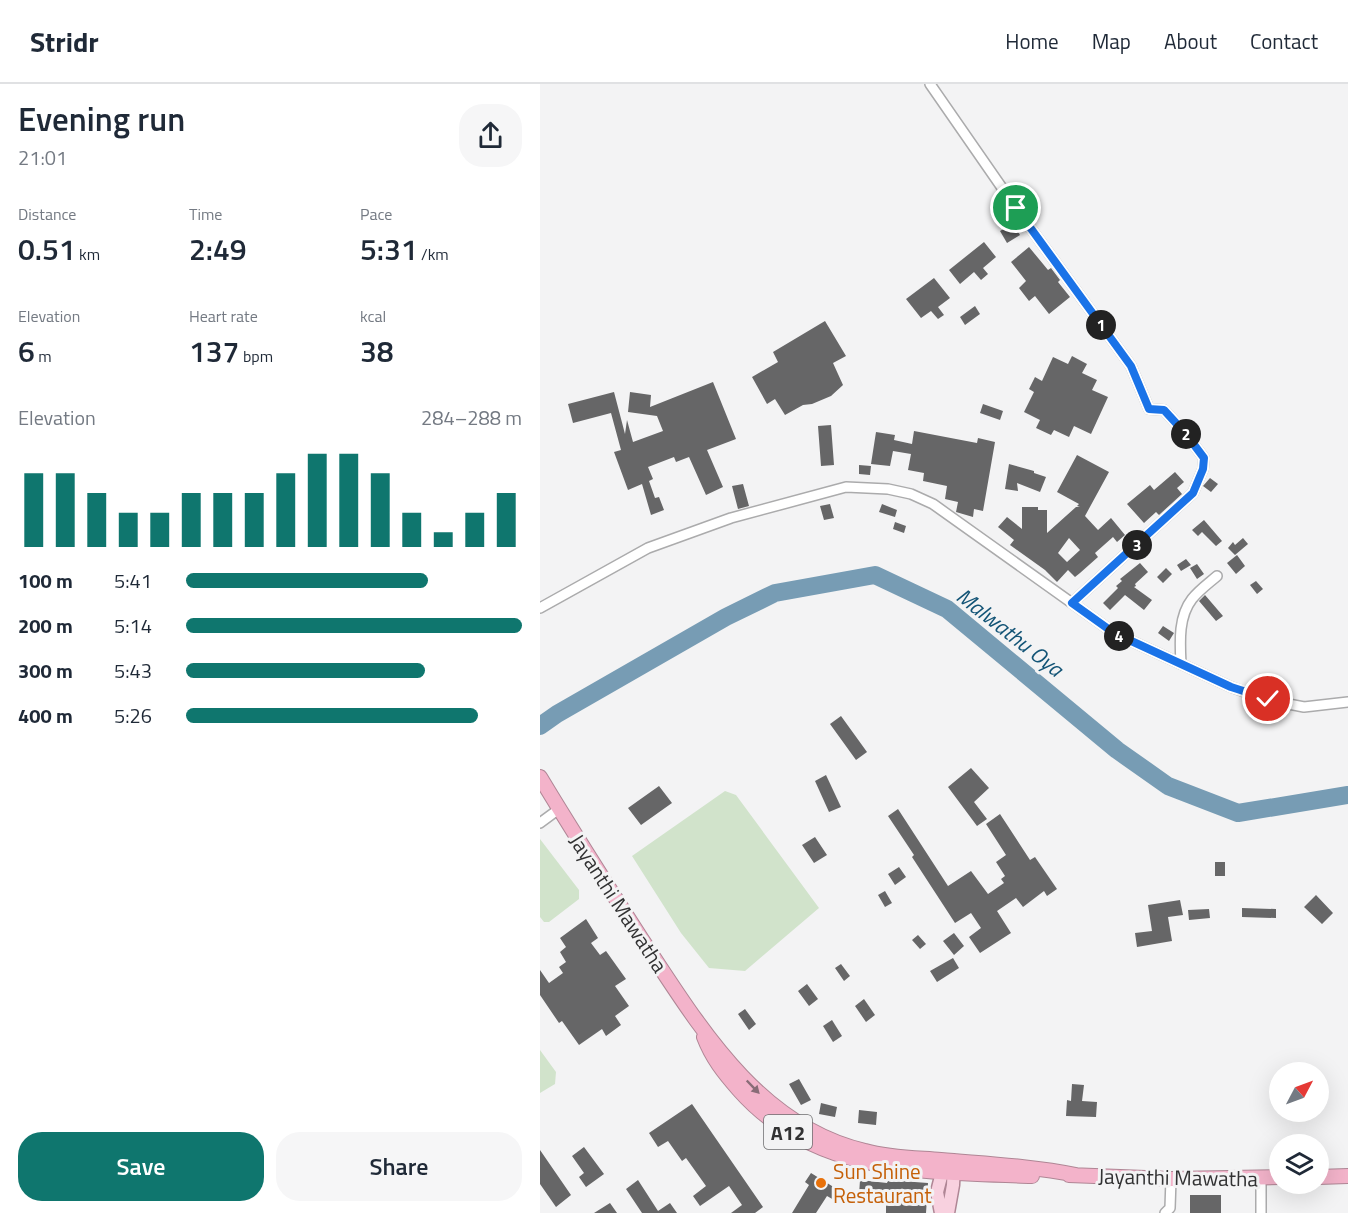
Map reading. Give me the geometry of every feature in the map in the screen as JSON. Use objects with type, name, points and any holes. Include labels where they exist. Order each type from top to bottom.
[{"type":"highway","name":"Jayanthi Mawatha","points":[[540,777],[700,1028],[753,1089],[769,1104],[805,1127],[841,1145],[865,1152],[949,1166],[979,1174],[1172,1179],[1269,1178]]},
{"type":"highway","name":"Jayanthi Mawatha","points":[[700,1028],[711,1056],[757,1109],[784,1130],[820,1148],[860,1162],[920,1170],[949,1166],[1040,1168],[1076,1175]]},
{"type":"highway","points":[[1329,1177],[1348,1176]]},
{"type":"main road","points":[[937,1192],[949,1166]]},
{"type":"main road","points":[[948,1213],[952,1194],[949,1166]]},
{"type":"main road","points":[[920,1170],[932,1181],[937,1192],[940,1213]]},
{"type":"main road","points":[[952,1194],[962,1182],[979,1174]]},
{"type":"street","points":[[930,84],[1016,208],[1131,366],[1149,409],[1164,410],[1204,458],[1203,469],[1193,493],[1072,603]]},
{"type":"street","points":[[540,608],[648,548],[731,518],[846,487],[888,489],[911,494],[933,504],[1114,633],[1231,687],[1268,699],[1304,707],[1348,702]]},
{"type":"street","points":[[1181,664],[1180,637],[1185,610],[1192,598],[1217,576]]},
{"type":"street","points":[[540,823],[556,804]]},
{"type":"street","points":[[1261,1178],[1261,1213]]},
{"type":"street","points":[[1165,1213],[1170,1209],[1172,1179]]},
{"type":"green space","points":[[725,791],[736,795],[819,908],[745,971],[709,968],[681,933],[632,856]]},
{"type":"green space","points":[[540,839],[579,890],[579,899],[549,922],[544,922],[540,917]]},
{"type":"green space","points":[[540,1050],[556,1072],[555,1084],[540,1093]]},
{"type":"building","points":[[1013,224],[1020,235],[1007,243],[1000,231]]},
{"type":"building","points":[[984,242],[996,257],[983,268],[988,274],[981,280],[974,272],[960,284],[949,270]]},
{"type":"building","points":[[1029,247],[1048,270],[1051,268],[1060,280],[1058,282],[1070,297],[1049,314],[1035,296],[1029,301],[1019,288],[1026,281],[1011,262]]},
{"type":"building","points":[[934,278],[950,298],[938,307],[944,315],[938,319],[931,311],[921,318],[906,299]]},
{"type":"building","points":[[975,306],[980,314],[965,325],[960,317]]},
{"type":"building","points":[[825,321],[846,356],[833,363],[843,385],[831,396],[812,404],[803,405],[785,415],[775,399],[767,404],[752,377],[778,362],[773,352]]},
{"type":"building","points":[[1072,356],[1087,364],[1082,373],[1097,380],[1092,390],[1108,397],[1091,434],[1074,426],[1069,437],[1054,430],[1051,435],[1036,428],[1040,420],[1024,412],[1034,392],[1029,389],[1035,377],[1042,381],[1053,357],[1068,364]]},
{"type":"building","points":[[713,382],[736,439],[707,450],[723,487],[706,495],[689,457],[676,462],[674,457],[648,467],[653,479],[649,481],[655,498],[659,497],[664,510],[651,515],[642,484],[628,490],[614,452],[621,450],[611,413],[573,423],[568,404],[614,392],[625,434],[627,420],[633,442],[663,431],[657,416],[628,412],[630,392],[651,395],[650,407]]},
{"type":"building","points":[[983,404],[1003,411],[1000,420],[980,413]]},
{"type":"building","points":[[831,425],[834,465],[821,466],[818,426]]},
{"type":"building","points":[[914,431],[977,443],[978,438],[995,442],[983,511],[974,509],[973,517],[956,512],[958,502],[945,499],[947,486],[923,481],[924,473],[908,470],[911,454],[893,451],[890,466],[871,464],[876,432],[895,435],[894,440],[912,444]]},
{"type":"building","points":[[1077,455],[1109,472],[1085,516],[1098,530],[1111,518],[1125,535],[1117,542],[1113,537],[1095,553],[1098,557],[1075,577],[1068,570],[1057,582],[1045,570],[1010,545],[1014,540],[998,527],[1007,517],[1022,529],[1022,507],[1038,507],[1038,510],[1047,510],[1047,533],[1076,507],[1080,507],[1077,506],[1079,504],[1057,492]],"holes":[[[1069,538],[1080,550],[1067,562],[1058,553]]]},
{"type":"building","points":[[1009,464],[1046,477],[1040,492],[1017,483],[1018,491],[1005,489]]},
{"type":"building","points":[[859,465],[871,466],[870,475],[859,474]]},
{"type":"building","points":[[1175,472],[1184,482],[1177,488],[1182,494],[1159,515],[1156,512],[1144,523],[1127,504],[1150,485],[1154,490]]},
{"type":"building","points":[[1210,478],[1218,484],[1211,492],[1203,486]]},
{"type":"building","points":[[743,484],[749,506],[738,509],[732,486]]},
{"type":"building","points":[[830,504],[834,518],[824,520],[820,506]]},
{"type":"building","points":[[882,504],[897,510],[895,517],[879,512]]},
{"type":"building","points":[[1204,520],[1222,541],[1216,546],[1202,532],[1198,536],[1192,530]]},
{"type":"building","points":[[895,522],[906,526],[904,533],[893,529]]},
{"type":"building","points":[[1243,538],[1248,544],[1235,555],[1228,548],[1233,542],[1235,545]]},
{"type":"building","points":[[1237,555],[1245,566],[1236,574],[1227,563]]},
{"type":"building","points":[[1186,559],[1191,565],[1181,571],[1177,565]]},
{"type":"building","points":[[1140,563],[1148,572],[1134,587],[1152,600],[1144,610],[1125,595],[1110,610],[1103,603],[1118,588],[1116,586],[1122,581],[1120,579]]},
{"type":"building","points":[[1197,564],[1204,574],[1197,579],[1190,568]]},
{"type":"building","points":[[1166,568],[1172,574],[1163,583],[1157,577]]},
{"type":"building","points":[[1256,581],[1263,589],[1257,594],[1250,585]]},
{"type":"building","points":[[1205,595],[1223,616],[1216,621],[1199,601]]},
{"type":"building","points":[[1163,626],[1174,633],[1169,641],[1158,633]]},
{"type":"building","points":[[841,716],[867,752],[856,760],[830,724]]},
{"type":"building","points":[[971,768],[989,788],[974,802],[987,819],[977,826],[948,787]]},
{"type":"building","points":[[826,775],[841,807],[829,812],[815,781]]},
{"type":"building","points":[[659,786],[672,803],[641,825],[628,808]]},
{"type":"building","points":[[898,809],[948,886],[971,871],[988,894],[1004,883],[1001,879],[1005,876],[996,862],[1006,855],[986,824],[1000,814],[1030,860],[1035,857],[1057,889],[1047,896],[1044,891],[1023,907],[1016,898],[997,911],[1011,933],[980,953],[969,937],[981,928],[971,913],[955,923],[888,816]]},
{"type":"building","points":[[815,837],[827,855],[814,863],[802,845]]},
{"type":"building","points":[[1215,862],[1225,862],[1225,876],[1215,876]]},
{"type":"building","points":[[899,867],[906,877],[895,885],[888,874]]},
{"type":"building","points":[[885,891],[892,903],[885,907],[878,895]]},
{"type":"building","points":[[1316,895],[1333,913],[1322,924],[1304,907]]},
{"type":"building","points":[[1180,900],[1183,915],[1168,917],[1172,941],[1137,947],[1135,933],[1152,931],[1148,905]]},
{"type":"building","points":[[1242,908],[1276,909],[1276,918],[1242,917]]},
{"type":"building","points":[[1209,909],[1210,918],[1189,920],[1188,910]]},
{"type":"building","points":[[586,919],[598,938],[591,943],[600,955],[606,951],[626,979],[615,986],[629,1006],[615,1016],[621,1025],[606,1036],[602,1029],[579,1045],[562,1021],[559,1023],[540,995],[540,970],[549,983],[563,973],[559,967],[566,962],[560,952],[566,947],[560,938]]},
{"type":"building","points":[[954,933],[964,946],[954,955],[943,941]]},
{"type":"building","points":[[918,935],[926,944],[920,949],[912,940]]},
{"type":"building","points":[[953,958],[959,968],[937,982],[930,971]]},
{"type":"building","points":[[841,964],[850,976],[844,981],[835,968]]},
{"type":"building","points":[[807,984],[818,999],[809,1006],[798,991]]},
{"type":"building","points":[[864,999],[875,1015],[866,1022],[855,1006]]},
{"type":"building","points":[[745,1009],[756,1024],[749,1030],[738,1014]]},
{"type":"building","points":[[832,1020],[842,1036],[833,1042],[823,1026]]},
{"type":"building","points":[[799,1079],[811,1100],[801,1105],[789,1084]]},
{"type":"building","points":[[1072,1084],[1084,1085],[1082,1101],[1097,1102],[1096,1117],[1066,1116],[1067,1100],[1071,1101]]},
{"type":"building","points":[[821,1103],[837,1107],[835,1117],[819,1114]]},
{"type":"building","points":[[692,1104],[763,1207],[755,1213],[731,1213],[742,1205],[729,1186],[700,1206],[693,1196],[706,1186],[686,1158],[682,1161],[668,1141],[658,1147],[649,1133]]},
{"type":"building","points":[[859,1110],[877,1112],[876,1125],[858,1123]]},
{"type":"building","points":[[584,1147],[604,1174],[586,1187],[579,1177],[584,1173],[572,1156]]},
{"type":"building","points":[[540,1150],[571,1195],[556,1207],[540,1184]]},
{"type":"building","points":[[811,1173],[840,1191],[834,1200],[827,1196],[816,1213],[792,1213],[809,1185],[805,1182]]},
{"type":"building","points":[[638,1180],[658,1211],[670,1203],[677,1213],[642,1213],[626,1189]]},
{"type":"building","points":[[860,1180],[887,1183],[888,1180],[928,1183],[926,1213],[886,1213],[886,1199],[859,1195]]},
{"type":"building","points":[[1190,1195],[1221,1195],[1221,1213],[1190,1213]]},
{"type":"building","points":[[610,1203],[617,1213],[594,1213]]},
{"type":"waterway","name":"Malwathu Oya","points":[[540,726],[726,617],[775,593],[875,575],[947,609],[1117,750],[1168,786],[1238,813],[1348,795]]},
{"type":"place","name":"Sun Shine Restaurant","points":[[821,1183]]},
{"type":"route","points":[[1016,208],[1131,366],[1149,409],[1164,410],[1204,458],[1203,469],[1193,493],[1072,603],[1114,633],[1231,687],[1268,699]]}]
